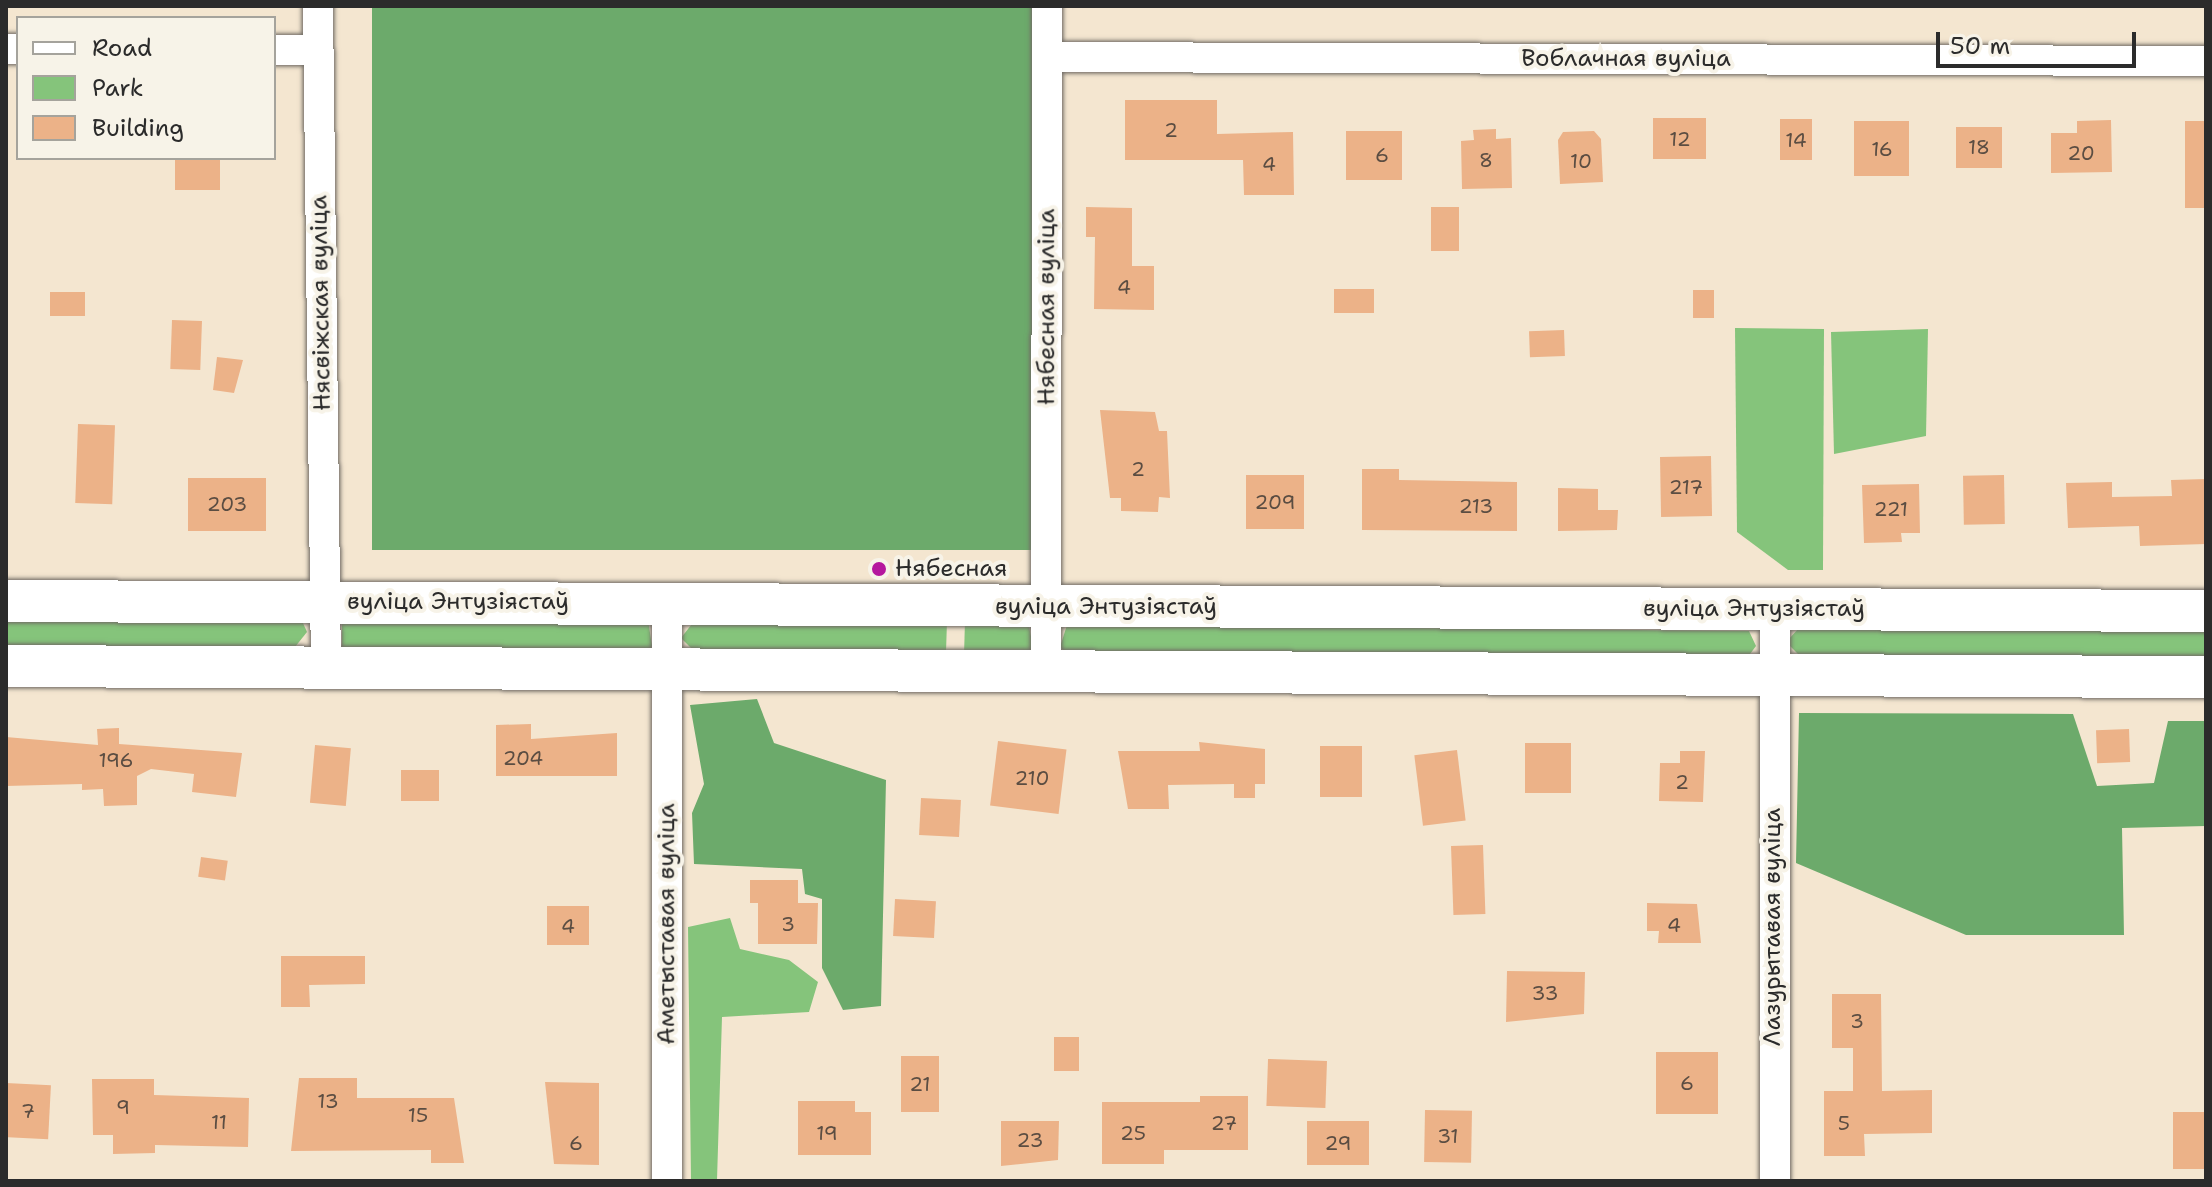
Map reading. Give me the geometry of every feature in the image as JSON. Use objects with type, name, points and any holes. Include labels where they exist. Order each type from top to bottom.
[{"type":"street","name":"Нясвіжская вуліца","points":[[318,6],[316,50],[326,667]]},
{"type":"street","name":"Нябесная вуліца","points":[[1046,670],[1047,6]]},
{"type":"street","points":[[276,50],[316,50]]},
{"type":"street","name":"Воблачная вуліца","points":[[1047,57],[2206,61]]},
{"type":"street","name":"вуліца Энтузіястаў","points":[[6,601],[2206,611]]},
{"type":"street","name":"Аметыставая вуліца","points":[[667,603],[667,1181]]},
{"type":"street","name":"Лазурытавая вуліца","points":[[1775,609],[1775,1181]]},
{"type":"street","points":[[6,666],[669,666],[2206,677]]},
{"type":"green space","points":[[372,6],[1032,6],[1032,550],[372,550]]},
{"type":"green space","points":[[1735,328],[1824,329],[1823,570],[1788,570],[1737,532]]},
{"type":"green space","points":[[1928,329],[1926,436],[1834,454],[1831,332]]},
{"type":"green space","points":[[6,615],[303,623],[307,632],[295,647],[6,648]]},
{"type":"green space","points":[[342,617],[648,620],[652,646],[647,653],[342,651]]},
{"type":"green space","points":[[695,620],[947,621],[946,652],[695,652],[681,638]]},
{"type":"green space","points":[[965,621],[1028,621],[1033,647],[1029,655],[964,655]]},
{"type":"green space","points":[[1067,625],[1749,631],[1756,646],[1747,658],[1068,654],[1060,647]]},
{"type":"green space","points":[[1800,627],[2206,630],[2206,663],[1799,655],[1786,642]]},
{"type":"green space","points":[[757,699],[774,743],[886,780],[881,1006],[843,1010],[822,968],[822,899],[805,894],[802,869],[694,864],[692,813],[704,784],[690,705]]},
{"type":"green space","points":[[1799,713],[2073,714],[2097,786],[2154,783],[2168,721],[2206,721],[2206,826],[2122,828],[2124,935],[1966,935],[1796,863]]},
{"type":"green space","points":[[730,918],[740,949],[789,960],[818,982],[809,1012],[722,1017],[717,1180],[691,1181],[688,927]]},
{"type":"building","points":[[1125,100],[1217,100],[1217,134],[1293,132],[1294,195],[1244,195],[1243,160],[1125,160]]},
{"type":"building","points":[[1653,118],[1706,118],[1706,159],[1653,159]]},
{"type":"building","points":[[1780,119],[1812,119],[1812,160],[1780,160]]},
{"type":"building","points":[[2111,120],[2112,172],[2051,173],[2051,133],[2077,133],[2077,121]]},
{"type":"building","points":[[1854,121],[1909,121],[1909,176],[1854,176]]},
{"type":"building","points":[[2185,121],[2206,121],[2206,208],[2185,208]]},
{"type":"building","points":[[1956,127],[2002,127],[2002,168],[1956,168]]},
{"type":"building","points":[[1496,129],[1496,139],[1511,138],[1512,188],[1462,189],[1461,141],[1474,140],[1473,130]]},
{"type":"building","points":[[1346,131],[1402,131],[1402,180],[1346,180]]},
{"type":"building","points":[[1594,131],[1601,139],[1603,182],[1560,184],[1558,140],[1563,132]]},
{"type":"building","points":[[175,160],[220,160],[220,190],[175,190]]},
{"type":"building","points":[[1086,207],[1132,208],[1132,266],[1154,266],[1154,310],[1094,309],[1095,237],[1086,237]]},
{"type":"building","points":[[1431,207],[1459,207],[1459,251],[1431,251]]},
{"type":"building","points":[[1334,289],[1374,289],[1374,313],[1334,313]]},
{"type":"building","points":[[1693,290],[1714,290],[1714,318],[1693,318]]},
{"type":"building","points":[[50,292],[85,292],[85,316],[50,316]]},
{"type":"building","points":[[172,320],[202,321],[200,370],[170,369]]},
{"type":"building","points":[[1564,330],[1565,356],[1530,357],[1529,331]]},
{"type":"building","points":[[217,357],[243,360],[234,393],[213,390]]},
{"type":"building","points":[[1100,410],[1155,412],[1159,431],[1167,431],[1170,498],[1159,497],[1158,512],[1121,511],[1121,498],[1110,498]]},
{"type":"building","points":[[78,424],[115,425],[112,504],[75,503]]},
{"type":"building","points":[[1711,456],[1712,516],[1661,517],[1660,457]]},
{"type":"building","points":[[1362,469],[1399,469],[1399,480],[1517,482],[1517,531],[1362,530]]},
{"type":"building","points":[[1246,475],[1304,475],[1304,529],[1246,529]]},
{"type":"building","points":[[2004,475],[2005,524],[1964,525],[1963,476]]},
{"type":"building","points":[[188,478],[266,478],[266,531],[188,531]]},
{"type":"building","points":[[2206,479],[2206,544],[2140,546],[2139,526],[2068,528],[2066,483],[2112,482],[2112,497],[2172,496],[2171,480]]},
{"type":"building","points":[[1919,484],[1920,533],[1901,533],[1902,542],[1864,543],[1862,485]]},
{"type":"building","points":[[1558,488],[1598,489],[1598,510],[1618,510],[1617,530],[1558,531]]},
{"type":"building","points":[[531,724],[531,739],[617,733],[617,776],[496,776],[496,725]]},
{"type":"building","points":[[119,728],[119,744],[242,753],[236,797],[192,792],[194,774],[151,769],[137,776],[137,805],[104,806],[103,789],[82,790],[82,784],[6,786],[6,737],[98,745],[97,729]]},
{"type":"building","points":[[2129,729],[2130,762],[2097,763],[2096,730]]},
{"type":"building","points":[[998,741],[1066,749],[1059,814],[990,806]]},
{"type":"building","points":[[1199,742],[1265,749],[1265,784],[1255,784],[1255,798],[1234,798],[1234,784],[1168,785],[1169,809],[1128,809],[1118,751],[1200,751]]},
{"type":"building","points":[[1525,743],[1571,743],[1571,793],[1525,793]]},
{"type":"building","points":[[315,745],[351,748],[346,806],[310,803]]},
{"type":"building","points":[[1320,746],[1362,746],[1362,797],[1320,797]]},
{"type":"building","points":[[1457,750],[1466,820],[1423,826],[1414,755]]},
{"type":"building","points":[[1680,751],[1705,751],[1703,802],[1659,801],[1660,763],[1680,763]]},
{"type":"building","points":[[401,770],[439,770],[439,801],[401,801]]},
{"type":"building","points":[[921,798],[961,800],[959,837],[919,835]]},
{"type":"building","points":[[1483,845],[1485,914],[1453,915],[1451,846]]},
{"type":"building","points":[[201,857],[228,861],[225,881],[198,877]]},
{"type":"building","points":[[750,880],[798,880],[798,903],[818,903],[817,944],[758,944],[758,903],[750,903]]},
{"type":"building","points":[[895,899],[936,901],[934,938],[893,936]]},
{"type":"building","points":[[1647,903],[1697,904],[1701,943],[1658,943],[1659,931],[1647,931]]},
{"type":"building","points":[[547,906],[589,906],[589,945],[547,945]]},
{"type":"building","points":[[281,956],[365,956],[365,984],[309,985],[310,1007],[281,1007]]},
{"type":"building","points":[[1507,971],[1585,972],[1584,1014],[1506,1022]]},
{"type":"building","points":[[1832,994],[1881,994],[1882,1091],[1932,1090],[1932,1133],[1864,1134],[1865,1156],[1824,1156],[1824,1091],[1853,1091],[1853,1048],[1832,1048]]},
{"type":"building","points":[[1054,1037],[1079,1037],[1079,1071],[1054,1071]]},
{"type":"building","points":[[1656,1052],[1718,1052],[1718,1114],[1656,1114]]},
{"type":"building","points":[[901,1056],[939,1056],[939,1112],[901,1112]]},
{"type":"building","points":[[1268,1059],[1327,1061],[1325,1108],[1266,1106]]},
{"type":"building","points":[[299,1078],[357,1078],[357,1098],[454,1098],[464,1163],[431,1163],[431,1150],[291,1151]]},
{"type":"building","points":[[92,1079],[154,1079],[154,1095],[249,1098],[248,1147],[155,1145],[155,1153],[113,1154],[113,1135],[93,1135]]},
{"type":"building","points":[[545,1082],[599,1083],[599,1165],[554,1164]]},
{"type":"building","points":[[6,1083],[51,1085],[48,1139],[6,1137]]},
{"type":"building","points":[[1200,1096],[1248,1096],[1248,1150],[1164,1150],[1164,1164],[1102,1164],[1102,1102],[1200,1102]]},
{"type":"building","points":[[798,1101],[855,1101],[855,1112],[871,1112],[871,1155],[798,1155]]},
{"type":"building","points":[[1425,1110],[1472,1111],[1471,1163],[1424,1162]]},
{"type":"building","points":[[2173,1112],[2206,1112],[2206,1169],[2173,1169]]},
{"type":"building","points":[[1001,1121],[1059,1121],[1058,1160],[1001,1166]]},
{"type":"building","points":[[1307,1121],[1369,1121],[1369,1165],[1307,1165]]},
{"type":"place","name":"Нябесная","points":[[879,569]]}]
